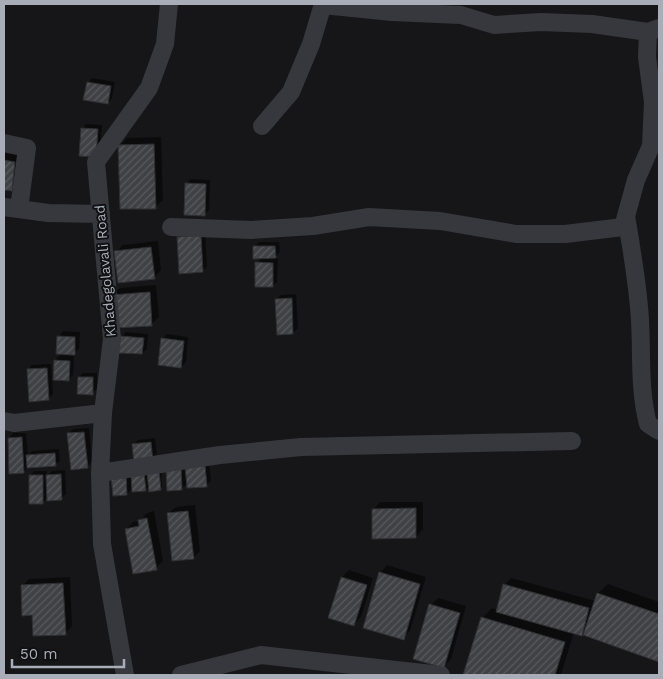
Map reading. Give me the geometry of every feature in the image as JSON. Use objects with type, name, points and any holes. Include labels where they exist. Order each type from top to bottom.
[{"type":"street","name":"Khadegolavali Road","points":[[125,675],[102,544],[100,473],[103,413],[112,339],[96,162],[149,88],[165,44],[169,4]]},
{"type":"street","points":[[172,227],[251,230],[313,226],[369,217],[440,222],[516,234],[565,234],[623,227],[636,180],[651,146],[652,102],[647,57],[654,30],[592,24],[541,22],[494,25],[461,15],[392,12],[323,4],[311,44],[291,92],[262,126]]},
{"type":"street","points":[[4,144],[27,148],[11,208],[101,214]]},
{"type":"street","points":[[626,216],[635,264],[640,320],[640,368],[643,402],[648,424],[659,431]]},
{"type":"street","points":[[4,421],[14,422],[103,413]]},
{"type":"street","points":[[100,473],[220,455],[301,447],[572,441]]},
{"type":"street","points":[[181,675],[261,656],[441,675]]},
{"type":"building","points":[[87,82],[111,86],[108,104],[83,100]]},
{"type":"building","points":[[81,128],[98,129],[96,157],[79,156]]},
{"type":"building","points":[[154,144],[156,209],[120,209],[118,145]]},
{"type":"building","points":[[4,160],[15,162],[12,191],[4,190]]},
{"type":"building","points":[[185,183],[206,184],[205,216],[184,215]]},
{"type":"building","points":[[201,235],[203,272],[179,274],[177,237]]},
{"type":"building","points":[[253,246],[275,246],[276,258],[253,259]]},
{"type":"building","points":[[151,247],[155,279],[118,283],[114,251]]},
{"type":"building","points":[[255,262],[273,263],[273,287],[255,287]]},
{"type":"building","points":[[150,292],[152,326],[114,328],[111,295]]},
{"type":"building","points":[[292,298],[293,334],[277,335],[275,299]]},
{"type":"building","points":[[57,336],[75,337],[75,355],[56,354]]},
{"type":"building","points":[[120,336],[144,338],[142,354],[118,353]]},
{"type":"building","points":[[161,338],[184,341],[181,368],[158,365]]},
{"type":"building","points":[[54,360],[70,361],[69,381],[53,380]]},
{"type":"building","points":[[47,368],[49,400],[29,402],[27,369]]},
{"type":"building","points":[[78,377],[93,377],[93,395],[77,394]]},
{"type":"building","points":[[84,432],[88,468],[71,470],[67,433]]},
{"type":"building","points":[[22,437],[24,473],[9,474],[8,438]]},
{"type":"building","points":[[151,442],[153,462],[134,464],[132,444]]},
{"type":"building","points":[[55,453],[56,466],[27,468],[26,455]]},
{"type":"building","points":[[205,465],[207,487],[187,488],[185,466]]},
{"type":"building","points":[[166,467],[181,467],[182,490],[167,491]]},
{"type":"building","points":[[159,471],[161,490],[149,492],[147,472]]},
{"type":"building","points":[[144,472],[146,491],[132,492],[131,473]]},
{"type":"building","points":[[61,474],[62,500],[47,501],[46,475]]},
{"type":"building","points":[[126,474],[127,495],[113,496],[111,475]]},
{"type":"building","points":[[29,475],[43,475],[43,504],[29,504]]},
{"type":"building","points":[[416,508],[416,538],[372,539],[372,509]]},
{"type":"building","points":[[188,511],[194,559],[172,561],[167,513]]},
{"type":"building","points":[[147,518],[157,570],[133,574],[125,529],[139,526],[138,520]]},
{"type":"building","points":[[379,572],[420,584],[404,640],[363,628]]},
{"type":"building","points":[[341,577],[367,585],[354,626],[328,618]]},
{"type":"building","points":[[63,583],[66,635],[33,636],[32,615],[22,616],[21,585]]},
{"type":"building","points":[[503,584],[589,608],[582,636],[496,612]]},
{"type":"building","points":[[597,593],[659,614],[659,662],[583,635]]},
{"type":"building","points":[[429,604],[460,613],[444,668],[413,659]]},
{"type":"building","points":[[481,617],[565,642],[555,675],[463,675]]}]
